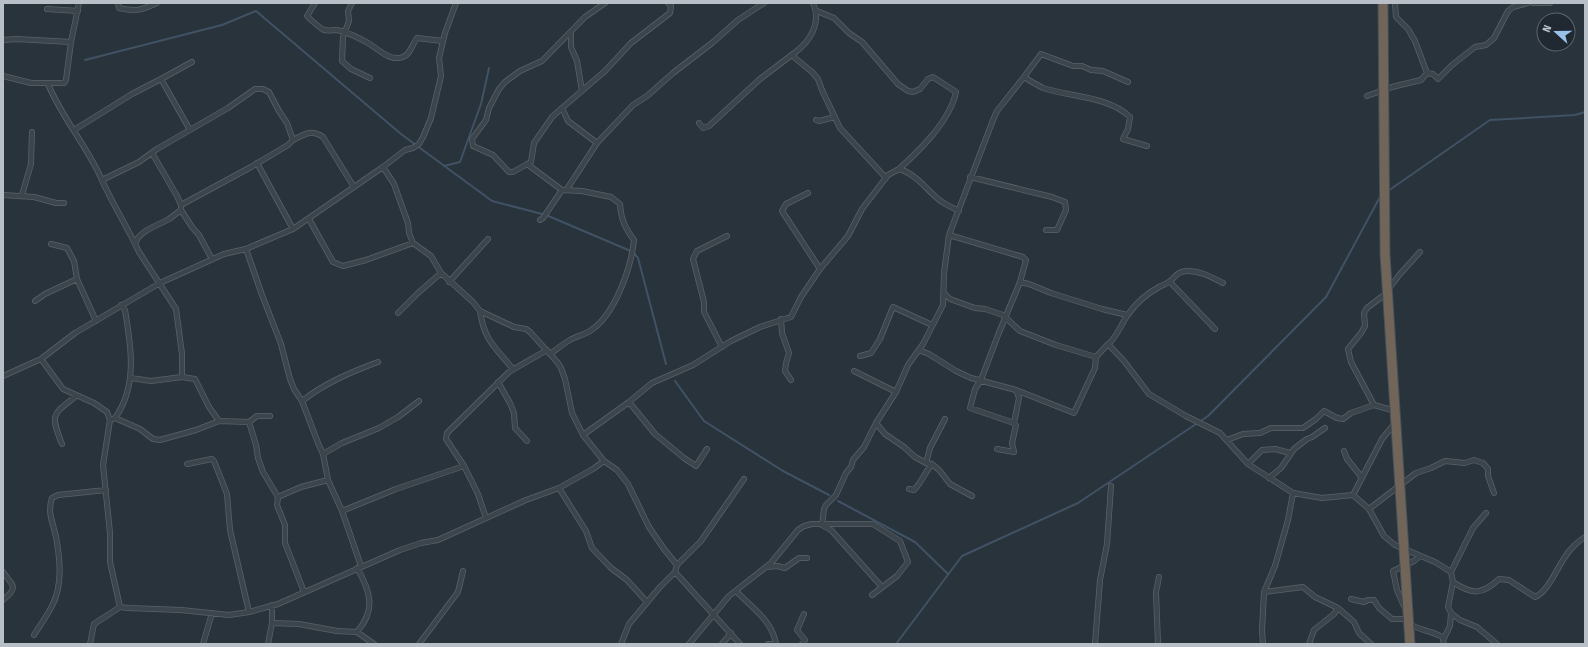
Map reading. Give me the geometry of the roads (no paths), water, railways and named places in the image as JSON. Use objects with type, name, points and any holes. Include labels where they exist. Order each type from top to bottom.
[{"type":"highway","points":[[1383,3],[1385,254],[1410,644]]},
{"type":"street","points":[[3,76],[31,83],[48,84],[64,82],[66,80],[71,42],[80,3]]},
{"type":"street","points":[[118,3],[119,8],[130,11],[142,10],[158,3]]},
{"type":"street","points":[[315,3],[307,16],[322,29],[328,31],[336,30],[352,35],[368,43],[384,54],[394,58],[402,58],[407,55],[418,38],[443,41]]},
{"type":"street","points":[[352,3],[348,11],[349,21],[344,32],[342,61],[351,68],[370,78]]},
{"type":"street","points":[[3,376],[41,359],[76,333],[160,283],[224,254],[246,249],[293,229],[383,167],[405,150],[413,148],[419,144],[431,118],[442,76],[439,58],[445,33],[456,3]]},
{"type":"street","points":[[605,3],[585,17],[542,61],[520,71],[505,82],[489,108],[486,120],[472,139],[473,146],[475,148],[493,155],[509,172],[513,172],[531,162],[534,143],[552,117],[605,71],[631,43],[670,12],[671,6],[668,3]]},
{"type":"street","points":[[540,220],[565,189],[596,143],[633,105],[647,96],[738,20],[764,3]]},
{"type":"street","points":[[698,124],[703,128],[709,126],[760,79],[801,48],[816,26],[817,11],[813,3]]},
{"type":"street","points":[[1395,3],[1396,17],[1408,29],[1415,41],[1427,74]]},
{"type":"street","points":[[1367,96],[1392,87],[1420,80],[1427,74],[1433,74],[1438,79],[1452,65],[1475,47],[1486,44],[1494,38],[1508,11],[1513,7],[1528,3]]},
{"type":"street","points":[[1533,3],[1550,3]]},
{"type":"street","points":[[47,9],[78,11]]},
{"type":"street","points":[[583,435],[652,383],[693,365],[722,347],[760,327],[781,320],[786,320],[791,317],[795,313],[801,296],[820,269],[848,236],[862,209],[876,190],[888,175],[899,169],[921,147],[945,118],[955,98],[956,92],[933,77],[928,79],[920,89],[913,92],[908,91],[898,84],[862,42],[849,33],[834,18],[817,11]]},
{"type":"street","points":[[571,32],[571,47],[577,61],[582,91]]},
{"type":"street","points":[[3,40],[16,39],[71,42]]},
{"type":"street","points":[[793,54],[795,58],[818,79],[840,128],[886,178]]},
{"type":"street","points":[[822,525],[826,505],[836,495],[851,467],[853,460],[864,447],[876,422],[896,392],[908,365],[919,350],[942,305],[949,235],[959,211],[970,177],[997,111],[1041,54],[1073,66],[1082,66],[1091,70],[1103,71],[1128,82]]},
{"type":"street","points":[[74,130],[132,94],[192,62]]},
{"type":"street","points":[[1024,77],[1042,88],[1106,103],[1124,111],[1130,117],[1128,129],[1123,139],[1147,146]]},
{"type":"street","points":[[161,79],[190,130]]},
{"type":"street","points":[[48,84],[64,115],[95,164],[116,210],[136,242],[139,252],[176,309],[182,354],[182,377]]},
{"type":"street","points":[[102,180],[122,171],[208,118],[228,108],[255,89],[263,89],[269,92],[279,111],[287,122],[293,140]]},
{"type":"street","points":[[562,108],[568,121],[596,143]]},
{"type":"street","points":[[816,120],[819,121],[835,117]]},
{"type":"street","points":[[22,195],[31,164],[32,132]]},
{"type":"street","points":[[136,242],[137,238],[142,234],[170,218],[181,207],[309,132],[317,133],[323,137],[354,187]]},
{"type":"street","points":[[152,153],[168,179],[192,227],[199,235],[212,259]]},
{"type":"street","points":[[257,163],[293,229]]},
{"type":"street","points":[[486,518],[478,494],[464,466],[446,439],[447,433],[513,369],[549,352],[571,339],[590,331],[609,312],[623,283],[634,246],[634,240],[627,231],[621,219],[620,204],[611,197],[565,189],[528,164]]},
{"type":"street","points":[[383,167],[394,184],[408,223],[409,233],[413,243],[431,256],[441,273],[449,282],[473,302],[480,311],[514,327],[526,329],[558,363],[565,379],[572,413],[583,435],[604,460],[616,470],[628,484],[649,527],[664,549],[678,565]]},
{"type":"street","points":[[899,169],[918,180],[942,202],[959,211]]},
{"type":"street","points":[[970,177],[1052,197],[1065,202],[1066,210],[1057,230],[1046,230]]},
{"type":"street","points":[[808,192],[786,204],[782,211],[820,269]]},
{"type":"street","points":[[3,195],[22,195],[64,203]]},
{"type":"street","points":[[309,219],[333,262],[343,266],[366,260],[413,243]]},
{"type":"street","points":[[949,235],[1023,257],[1026,260],[1020,282],[981,380],[975,389],[970,408],[1014,423]]},
{"type":"street","points":[[722,347],[704,312],[703,297],[693,259],[696,251],[727,236]]},
{"type":"street","points":[[449,282],[488,239]]},
{"type":"street","points":[[51,244],[67,248],[74,261],[77,279],[96,321]]},
{"type":"street","points":[[246,249],[281,344],[290,379],[294,389],[302,401],[323,454],[328,480],[342,511],[366,585],[370,599],[369,612],[356,632]]},
{"type":"street","points":[[1374,404],[1354,367],[1348,354],[1348,349],[1361,333],[1364,326],[1364,313],[1367,308],[1384,295],[1400,274],[1420,252]]},
{"type":"street","points":[[919,350],[929,354],[956,371],[1016,390],[1074,413],[1095,368],[1096,357],[1108,344],[1112,342],[1127,315],[1136,304],[1147,295],[1170,282],[1175,274],[1186,271],[1208,275],[1223,283]]},
{"type":"street","points":[[398,313],[418,292],[441,273]]},
{"type":"street","points":[[36,301],[45,294],[77,279]]},
{"type":"street","points":[[1020,282],[1102,309],[1127,315]]},
{"type":"street","points":[[1170,282],[1215,329]]},
{"type":"street","points":[[944,293],[950,299],[1003,315],[1020,331],[1056,345],[1096,357]]},
{"type":"street","points":[[120,607],[110,562],[110,532],[103,465],[113,419],[121,410],[131,378],[131,349],[125,310],[121,305]]},
{"type":"street","points":[[860,356],[871,353],[880,339],[893,307],[932,325]]},
{"type":"street","points":[[480,311],[482,326],[487,338],[513,369]]},
{"type":"street","points":[[781,320],[782,333],[789,352],[785,371],[791,380]]},
{"type":"street","points":[[1108,344],[1124,361],[1149,394],[1186,416],[1220,433],[1248,464],[1269,478],[1293,493],[1322,498],[1353,495],[1369,509],[1384,536],[1395,545],[1435,562],[1451,572]]},
{"type":"street","points":[[41,359],[62,389],[94,403],[107,412],[113,419],[140,429],[153,439],[160,440],[196,430],[220,421],[249,422],[257,416],[270,416]]},
{"type":"street","points":[[302,401],[323,386],[360,368],[378,362]]},
{"type":"street","points":[[854,371],[896,392]]},
{"type":"street","points":[[131,378],[151,381],[182,377],[196,379],[209,406],[220,421]]},
{"type":"street","points":[[498,382],[514,413],[515,428],[527,441]]},
{"type":"street","points":[[997,449],[1014,452],[1012,443],[1019,398],[1016,390]]},
{"type":"street","points":[[62,444],[54,425],[55,418],[58,410],[76,396]]},
{"type":"street","points":[[323,454],[342,443],[379,428],[398,417],[419,401]]},
{"type":"street","points":[[628,402],[655,434],[696,466],[707,449]]},
{"type":"street","points":[[1227,440],[1243,434],[1260,433],[1271,428],[1303,428],[1324,411],[1337,418],[1343,419],[1351,413],[1374,404],[1392,410],[1396,414],[1396,422],[1382,439],[1353,495]]},
{"type":"street","points":[[926,463],[930,448],[945,419]]},
{"type":"street","points":[[249,422],[263,472],[278,497],[277,504],[285,525],[285,544],[304,592]]},
{"type":"street","points":[[876,422],[885,434],[926,463],[932,464],[940,471],[950,484],[972,496]]},
{"type":"street","points":[[1269,478],[1281,468],[1290,453],[1306,439],[1312,438],[1325,428]]},
{"type":"street","points":[[1248,464],[1262,450],[1275,449],[1290,453]]},
{"type":"street","points":[[1344,451],[1347,460],[1360,474],[1360,480]]},
{"type":"street","points":[[187,464],[212,459],[214,461],[227,494],[230,530],[249,612]]},
{"type":"street","points":[[90,644],[94,624],[120,607],[181,610],[228,615],[249,612],[272,605],[304,592],[400,550],[421,543],[438,540],[526,500],[559,488],[593,469],[604,460]]},
{"type":"street","points":[[1369,509],[1416,473],[1445,461],[1465,463],[1474,460],[1483,463],[1488,469],[1488,476],[1494,493]]},
{"type":"street","points":[[909,489],[914,490],[917,487],[927,469],[932,464]]},
{"type":"street","points":[[342,511],[396,489],[464,466]]},
{"type":"street","points":[[621,644],[629,624],[701,540],[744,479]]},
{"type":"street","points":[[278,497],[300,487],[328,480]]},
{"type":"street","points":[[1095,644],[1100,580],[1107,544],[1111,486]]},
{"type":"street","points":[[559,488],[586,531],[592,548],[611,568],[627,580],[647,602]]},
{"type":"street","points":[[34,635],[53,605],[60,574],[60,557],[49,510],[52,498],[106,490]]},
{"type":"street","points":[[1263,644],[1262,630],[1264,592],[1275,566],[1288,520],[1293,493]]},
{"type":"street","points":[[1486,513],[1473,528],[1451,572],[1453,582],[1448,607],[1451,613],[1460,620],[1476,627],[1497,644]]},
{"type":"street","points":[[690,644],[729,596],[767,567],[785,548],[798,530],[804,526],[873,524],[900,541],[908,562],[897,576],[872,595]]},
{"type":"street","points":[[822,525],[831,530],[882,587]]},
{"type":"street","points":[[1453,582],[1464,590],[1482,592],[1499,579],[1509,580],[1535,597],[1539,596],[1554,577],[1566,555],[1585,537]]},
{"type":"street","points":[[1420,556],[1414,561],[1394,571],[1396,584],[1409,624],[1427,632],[1436,633],[1444,638]]},
{"type":"street","points":[[767,567],[777,566],[785,568],[799,558],[807,558]]},
{"type":"street","points":[[419,644],[458,592],[464,571]]},
{"type":"street","points":[[3,572],[13,584],[14,588],[12,593],[3,600]]},
{"type":"street","points":[[675,572],[740,644]]},
{"type":"street","points":[[1158,644],[1156,592],[1159,578]]},
{"type":"street","points":[[1264,592],[1303,587],[1315,597],[1338,608],[1354,622],[1359,633],[1371,644]]},
{"type":"street","points":[[736,590],[769,624],[774,636],[775,644],[768,644]]},
{"type":"street","points":[[1351,599],[1364,602],[1374,600],[1379,608],[1392,619],[1406,618]]},
{"type":"street","points":[[268,644],[272,623],[272,605]]},
{"type":"street","points":[[1309,644],[1314,630],[1334,614],[1338,608]]},
{"type":"street","points":[[1444,644],[1444,638],[1450,626],[1451,613]]},
{"type":"street","points":[[203,644],[212,614]]},
{"type":"street","points":[[802,644],[805,640],[797,630],[804,614]]},
{"type":"street","points":[[272,623],[299,624],[337,632],[356,632],[374,644]]},
{"type":"street","points":[[722,644],[731,633]]},
{"type":"waterway","points":[[85,60],[222,25],[256,11],[401,134],[492,201],[546,215],[633,252],[638,258],[666,364]]},
{"type":"waterway","points":[[444,166],[460,162],[481,104],[489,68]]},
{"type":"waterway","points":[[1388,191],[1490,120],[1575,115],[1585,112]]},
{"type":"waterway","points":[[896,644],[962,556],[1078,503],[1208,416],[1326,297],[1381,195]]},
{"type":"waterway","points":[[675,381],[704,421],[783,471],[829,495]]},
{"type":"waterway","points":[[838,501],[915,542],[948,574]]}]
